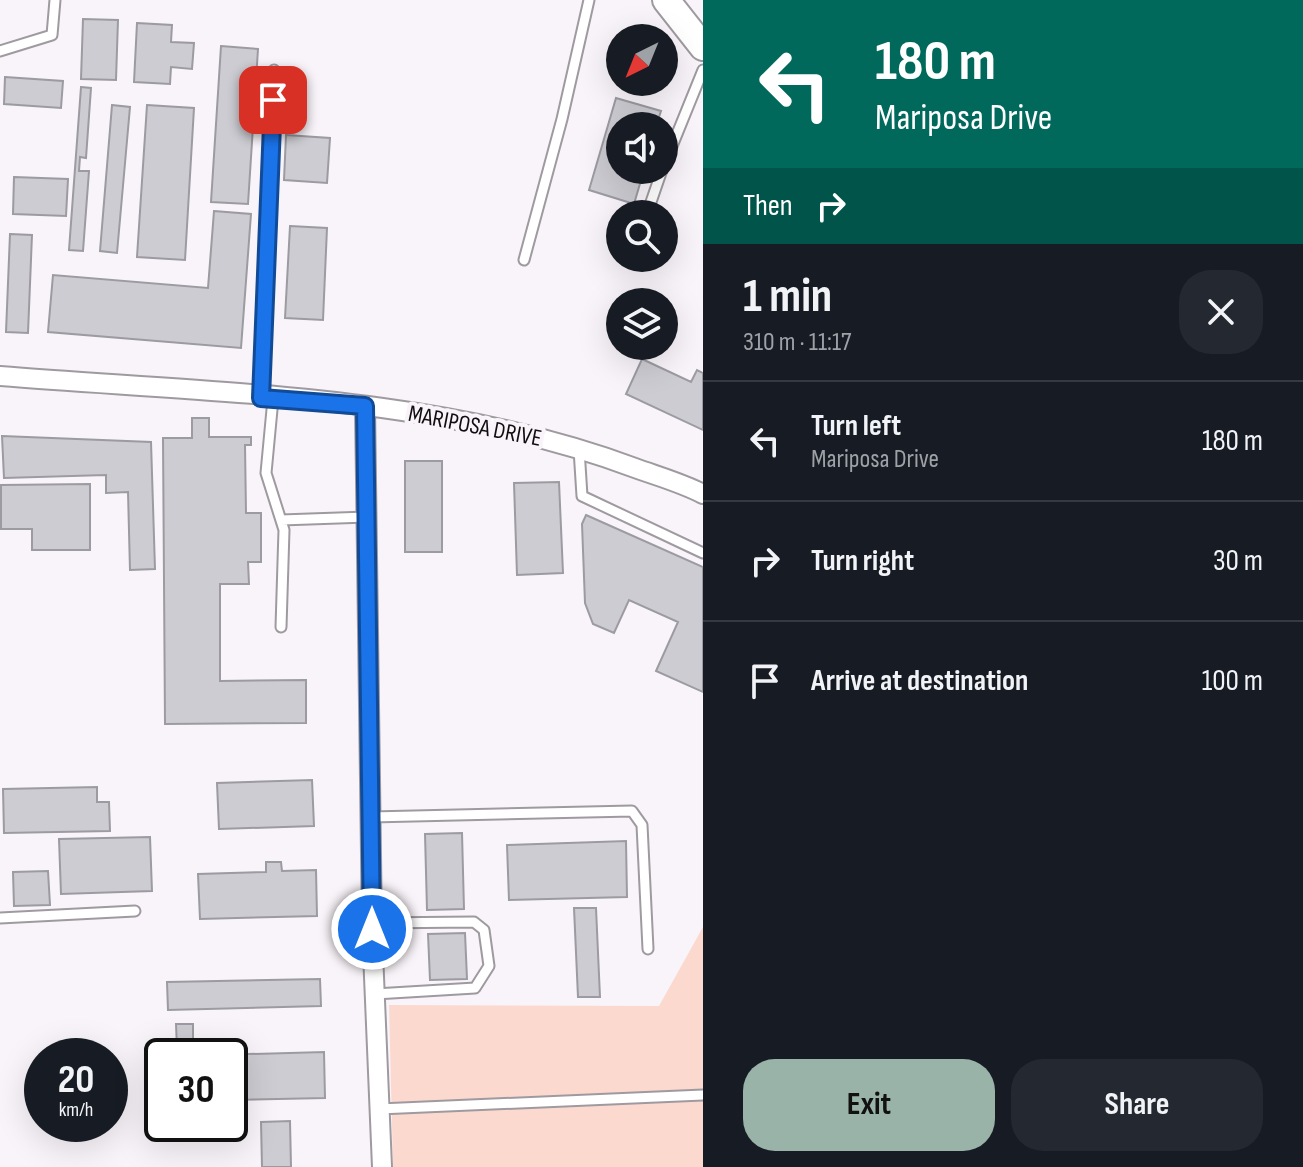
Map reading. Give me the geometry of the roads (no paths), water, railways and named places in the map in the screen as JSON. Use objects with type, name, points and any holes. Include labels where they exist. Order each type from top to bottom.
[{"type":"main road","points":[[666,0],[703,47]]},
{"type":"street","name":"MARIPOSA DRIVE","points":[[0,376],[365,406],[489,425],[579,448],[703,494]]},
{"type":"street","points":[[365,406],[372,923],[382,1167]]},
{"type":"lane","points":[[0,51],[52,35],[55,0]]},
{"type":"lane","points":[[524,260],[562,119],[589,0]]},
{"type":"lane","points":[[274,70],[266,473],[284,530],[281,627]]},
{"type":"lane","points":[[678,131],[703,70]]},
{"type":"lane","points":[[579,448],[582,496],[703,553]]},
{"type":"lane","points":[[281,520],[367,517]]},
{"type":"lane","points":[[371,817],[632,811],[642,825],[648,949]]},
{"type":"lane","points":[[0,918],[135,911]]},
{"type":"lane","points":[[372,923],[474,922],[484,930],[489,966],[475,988],[375,994]]},
{"type":"lane","points":[[379,1109],[703,1095]]}]
